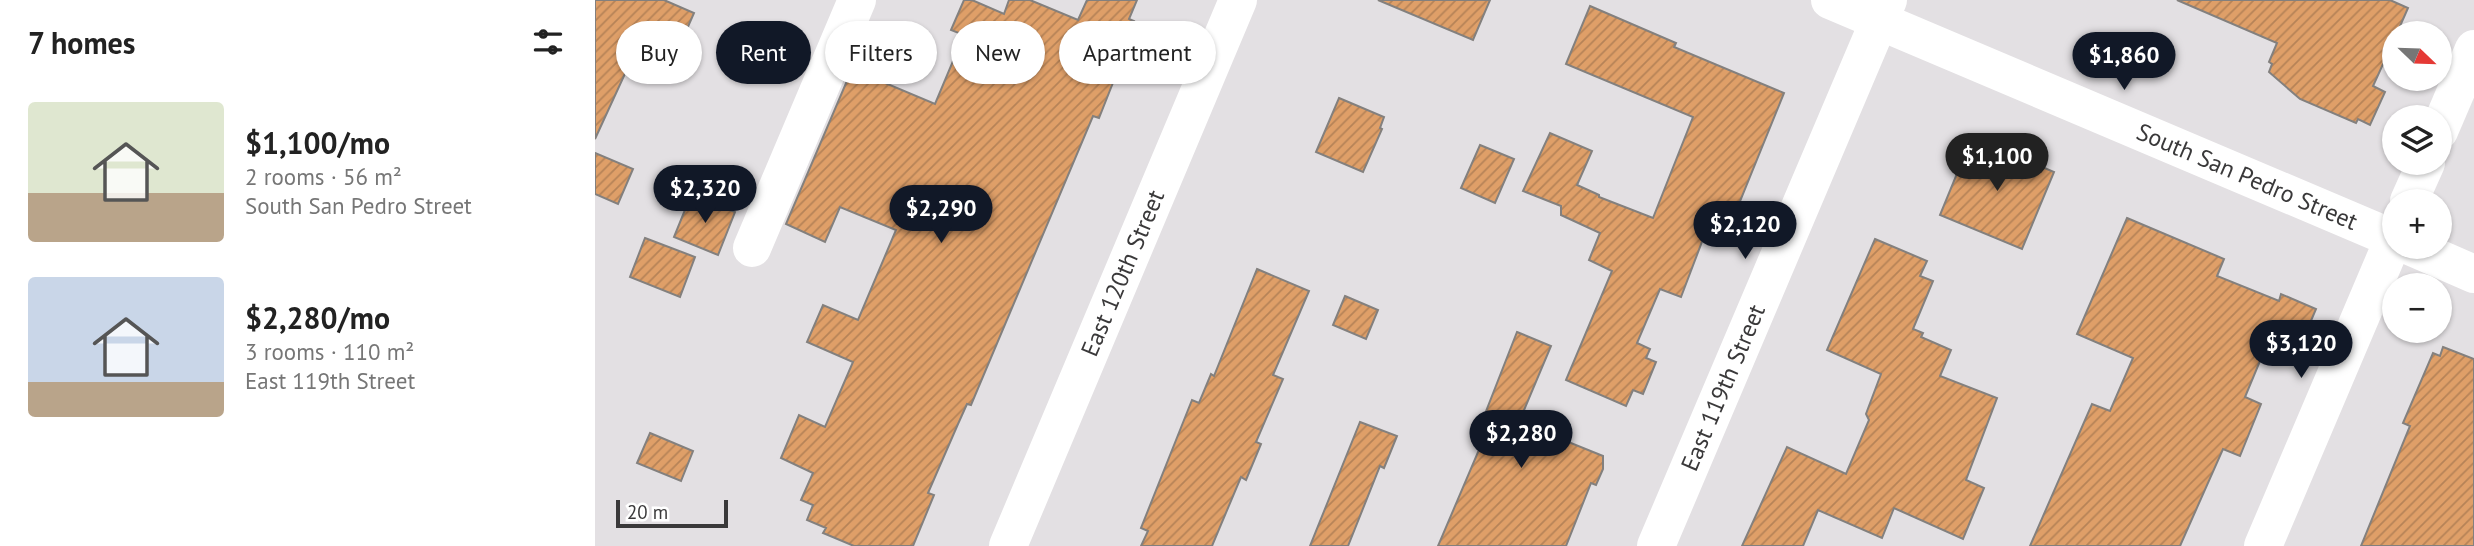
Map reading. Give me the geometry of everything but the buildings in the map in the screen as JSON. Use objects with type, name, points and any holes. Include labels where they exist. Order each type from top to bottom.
[{"type":"street","points":[[752,248],[857,0]]},
{"type":"street","name":"East 120th Street","points":[[1008,546],[1238,0]]},
{"type":"street","name":"South San Pedro Street","points":[[1830,0],[1884,10],[2382,233]]},
{"type":"street","name":"East 119th Street","points":[[1656,546],[1884,10]]},
{"type":"street","points":[[2450,105],[2474,49]]},
{"type":"street","points":[[2263,546],[2385,259]]},
{"type":"street","points":[[2440,259],[2474,274]]}]
